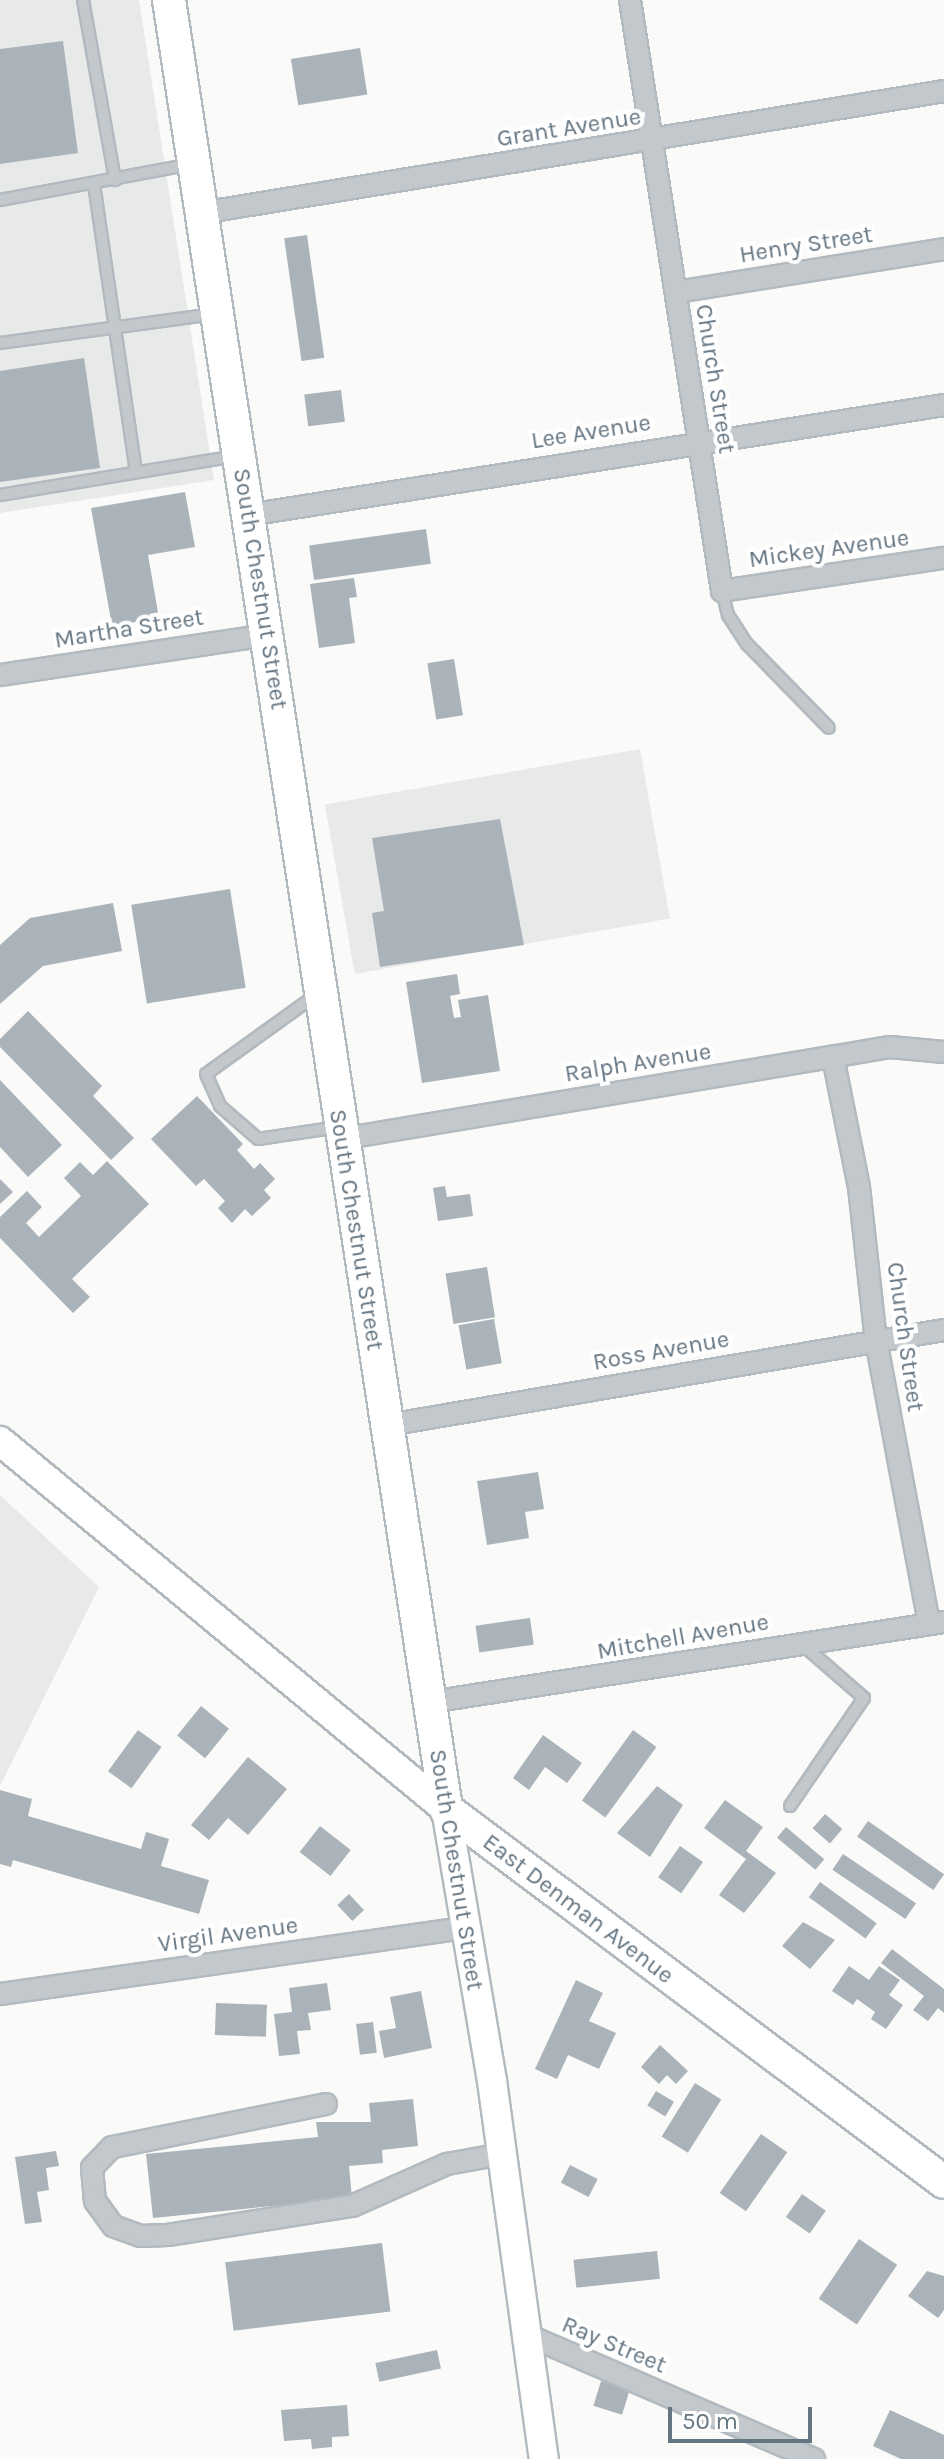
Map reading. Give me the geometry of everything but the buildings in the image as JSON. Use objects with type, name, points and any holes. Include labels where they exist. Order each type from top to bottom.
[{"type":"main road","name":"South Chestnut Street","points":[[169,0],[267,635],[318,993],[502,2154],[544,2459]]},
{"type":"main road","name":"East Denman Avenue","points":[[0,1441],[446,1809],[944,2182]]},
{"type":"street","name":"Church Street","points":[[630,0],[722,591]]},
{"type":"street","name":"Grant Avenue","points":[[201,213],[650,142],[944,91]]},
{"type":"street","name":"Henry Street","points":[[676,292],[944,249]]},
{"type":"street","name":"Lee Avenue","points":[[248,515],[699,440],[944,405]]},
{"type":"street","name":"Mickey Avenue","points":[[722,591],[944,558]]},
{"type":"street","name":"Martha Street","points":[[0,675],[267,635]]},
{"type":"street","name":"Ralph Avenue","points":[[340,1133],[890,1047],[944,1052]]},
{"type":"street","name":"Church Street","points":[[833,1057],[859,1187],[876,1340],[937,1623]]},
{"type":"street","name":"Ross Avenue","points":[[388,1425],[944,1330]]},
{"type":"street","name":"Mitchell Avenue","points":[[430,1702],[937,1623]]},
{"type":"street","name":"Virgil Avenue","points":[[0,1994],[464,1928]]},
{"type":"street","points":[[326,2104],[112,2147],[92,2168],[95,2201],[113,2226],[140,2236],[168,2235],[352,2206],[433,2169],[502,2154]]},
{"type":"street","name":"Ray Street","points":[[527,2335],[814,2459]]},
{"type":"lane","points":[[83,0],[115,180]]},
{"type":"lane","points":[[0,200],[194,163]]},
{"type":"lane","points":[[94,184],[136,472]]},
{"type":"lane","points":[[0,343],[217,314]]},
{"type":"lane","points":[[0,495],[238,455]]},
{"type":"lane","name":"Church Street","points":[[722,591],[728,615],[747,644],[829,728]]},
{"type":"lane","points":[[318,993],[206,1074],[220,1106],[258,1139],[340,1133]]},
{"type":"lane","points":[[790,1806],[864,1698],[802,1644]]},
{"type":"shaded area","points":[[0,0],[139,0],[214,480],[0,513]]},
{"type":"shaded area","points":[[640,749],[670,918],[355,974],[325,805]]},
{"type":"shaded area","points":[[0,1495],[99,1587],[0,1786]]}]
